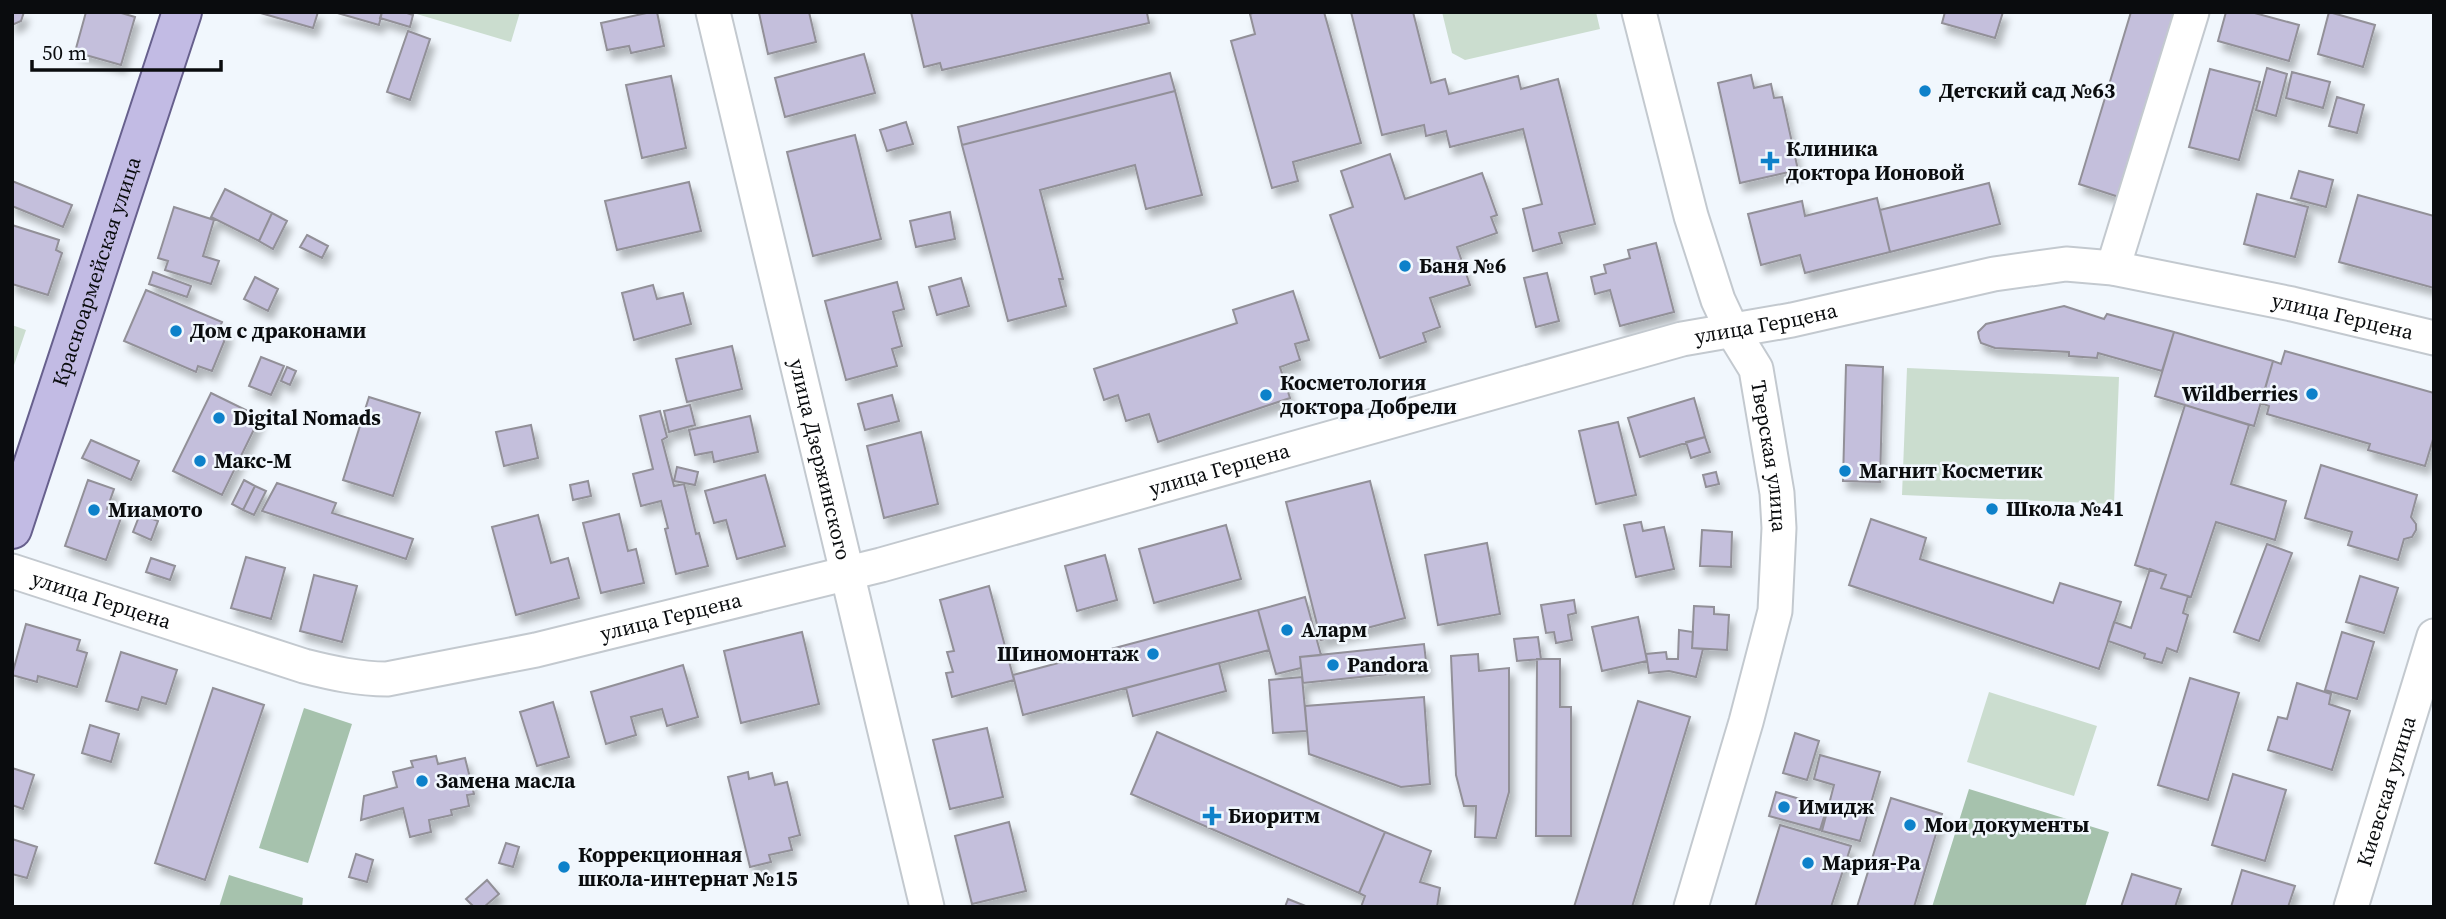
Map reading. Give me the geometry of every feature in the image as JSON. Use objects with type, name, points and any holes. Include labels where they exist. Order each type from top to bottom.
[{"type":"main road","name":"Красноармейская улица","points":[[12,529],[182,12]]},
{"type":"street","name":"улица Дзержинского","points":[[713,12],[928,907]]},
{"type":"street","name":"Тверская улица","points":[[1639,12],[1691,216],[1718,300],[1732,330],[1756,369],[1777,493],[1780,528],[1775,611],[1691,907]]},
{"type":"street","points":[[2113,268],[2192,12]]},
{"type":"street","name":"улица Герцена","points":[[12,571],[304,666],[365,679],[412,675],[536,650],[846,573],[1090,508],[1682,339],[1792,320],[1994,274],[2066,264],[2113,268],[2292,304],[2434,338]]},
{"type":"street","name":"Киевская улица","points":[[2351,907],[2434,636]]},
{"type":"green space","points":[[410,12],[520,12],[511,42]]},
{"type":"green space","points":[[1442,12],[1596,12],[1600,29],[1465,60],[1452,53]]},
{"type":"green space","points":[[12,325],[26,330],[12,371]]},
{"type":"green space","points":[[1907,368],[2119,377],[2114,504],[1902,495]]},
{"type":"green space","points":[[1989,692],[2097,726],[2074,796],[1967,762]]},
{"type":"green space","points":[[304,708],[352,724],[308,863],[259,848]]},
{"type":"green space","points":[[1969,789],[2109,832],[2085,907],[1932,907]]},
{"type":"green space","points":[[229,875],[303,898],[302,907],[219,907]]},
{"type":"building","points":[[12,12],[24,12],[21,21],[12,25]]},
{"type":"building","points":[[86,12],[118,12],[135,17],[121,65],[75,52]]},
{"type":"building","points":[[257,12],[318,12],[313,28]]},
{"type":"building","points":[[334,12],[382,12],[379,25]]},
{"type":"building","points":[[382,12],[404,12],[413,15],[410,27],[380,18]]},
{"type":"building","points":[[657,12],[664,46],[631,53],[629,46],[607,50],[601,23]]},
{"type":"building","points":[[809,12],[816,42],[768,54],[759,13]]},
{"type":"building","points":[[911,12],[1151,12],[1147,13],[1149,23],[942,70],[940,63],[924,67]]},
{"type":"building","points":[[1324,12],[1361,143],[1293,162],[1298,181],[1272,188],[1231,41],[1255,34],[1250,14]]},
{"type":"building","points":[[1351,12],[1413,12],[1431,83],[1445,79],[1449,94],[1518,76],[1521,89],[1558,79],[1595,224],[1559,233],[1562,243],[1533,251],[1523,209],[1542,204],[1523,129],[1450,147],[1446,131],[1426,136],[1424,125],[1382,135]]},
{"type":"building","points":[[1945,12],[2003,12],[1995,38],[1942,23]]},
{"type":"building","points":[[2131,12],[2182,12],[2125,199],[2079,184]]},
{"type":"building","points":[[2226,12],[2251,12],[2299,25],[2289,61],[2218,41]]},
{"type":"building","points":[[2329,12],[2375,25],[2363,67],[2318,54]]},
{"type":"building","points":[[408,31],[430,39],[410,100],[387,92]]},
{"type":"building","points":[[864,54],[875,93],[785,117],[775,78]]},
{"type":"building","points":[[2267,68],[2287,74],[2276,116],[2256,110]]},
{"type":"building","points":[[2210,69],[2260,82],[2239,160],[2189,147]]},
{"type":"building","points":[[2292,72],[2330,82],[2323,108],[2286,98]]},
{"type":"building","points":[[1170,73],[1175,91],[962,145],[958,127]]},
{"type":"building","points":[[1751,75],[1754,88],[1771,84],[1774,98],[1782,97],[1798,170],[1740,183],[1718,83]]},
{"type":"building","points":[[671,76],[686,148],[642,158],[626,85]]},
{"type":"building","points":[[1175,91],[1202,195],[1146,209],[1135,165],[1040,190],[1063,279],[1059,279],[1066,306],[1008,321],[962,145]]},
{"type":"building","points":[[2337,97],[2364,105],[2357,133],[2329,126]]},
{"type":"building","points":[[906,122],[913,144],[887,151],[880,130]]},
{"type":"building","points":[[855,135],[881,239],[813,256],[787,152]]},
{"type":"building","name":"Баня №6","points":[[1390,154],[1405,199],[1482,173],[1497,215],[1491,217],[1497,233],[1457,247],[1470,285],[1430,298],[1440,327],[1423,333],[1426,342],[1380,358],[1330,215],[1353,207],[1341,171]]},
{"type":"building","points":[[2299,171],[2333,180],[2326,207],[2291,198]]},
{"type":"building","points":[[12,181],[72,205],[63,227],[12,206]]},
{"type":"building","points":[[689,182],[701,231],[617,250],[605,201]]},
{"type":"building","points":[[1989,183],[2000,224],[1890,252],[1880,210]]},
{"type":"building","points":[[225,189],[272,213],[259,241],[211,217]]},
{"type":"building","points":[[2257,194],[2308,207],[2295,257],[2244,244]]},
{"type":"building","points":[[2358,195],[2434,216],[2434,288],[2339,262]]},
{"type":"building","points":[[1877,198],[1890,252],[1805,273],[1800,255],[1761,265],[1748,214],[1802,201],[1805,216]]},
{"type":"building","points":[[174,207],[214,220],[203,256],[219,261],[211,284],[165,270],[168,261],[158,258]]},
{"type":"building","points":[[950,212],[955,239],[916,247],[910,221]]},
{"type":"building","points":[[272,213],[287,221],[273,249],[259,241]]},
{"type":"building","points":[[12,225],[59,240],[56,250],[62,253],[48,295],[12,284]]},
{"type":"building","points":[[307,235],[328,246],[322,258],[300,247]]},
{"type":"building","points":[[1656,243],[1674,312],[1620,326],[1610,290],[1595,294],[1591,277],[1606,273],[1604,265],[1630,258],[1628,250]]},
{"type":"building","points":[[153,272],[191,286],[187,297],[149,284]]},
{"type":"building","points":[[1547,273],[1559,321],[1536,327],[1524,278]]},
{"type":"building","points":[[255,277],[278,289],[268,311],[244,299]]},
{"type":"building","points":[[961,278],[969,306],[937,315],[929,287]]},
{"type":"building","points":[[897,282],[904,309],[893,312],[902,346],[892,349],[897,366],[846,380],[825,301]]},
{"type":"building","points":[[653,285],[657,299],[683,293],[691,324],[634,340],[622,293]]},
{"type":"building","name":"Дом с драконами","points":[[146,290],[222,322],[219,329],[228,332],[212,371],[198,366],[196,372],[124,341]]},
{"type":"building","points":[[1293,291],[1309,340],[1295,344],[1300,360],[1280,367],[1290,398],[1158,442],[1149,414],[1126,421],[1118,395],[1104,400],[1094,369],[1237,323],[1233,310]]},
{"type":"building","points":[[2064,306],[2104,319],[2107,314],[2174,332],[2162,371],[2098,353],[2097,358],[2069,356],[2069,352],[1995,348],[1981,343],[1978,332],[1986,324]]},
{"type":"building","points":[[2174,332],[2273,361],[2254,426],[2155,396]]},
{"type":"building","points":[[732,346],[742,389],[687,402],[676,359]]},
{"type":"building","points":[[2285,351],[2434,393],[2434,436],[2425,466],[2368,450],[2370,444],[2267,414],[2269,406],[2261,403],[2273,361],[2281,364]]},
{"type":"building","points":[[261,357],[284,366],[271,395],[249,386]]},
{"type":"building","points":[[1846,365],[1883,367],[1880,482],[1843,481]]},
{"type":"building","points":[[287,367],[296,371],[290,385],[281,381]]},
{"type":"building","points":[[211,393],[260,417],[222,495],[173,471]]},
{"type":"building","points":[[892,395],[899,421],[865,430],[858,404]]},
{"type":"building","points":[[369,397],[420,413],[393,496],[343,480]]},
{"type":"building","points":[[1694,398],[1705,437],[1640,457],[1628,418]]},
{"type":"building","points":[[690,405],[695,425],[669,432],[664,411]]},
{"type":"building","points":[[2185,405],[2249,425],[2231,484],[2286,501],[2275,540],[2216,522],[2191,597],[2161,588],[2166,575],[2135,565]]},
{"type":"building","points":[[660,411],[667,437],[662,440],[674,486],[684,484],[696,534],[699,533],[708,566],[676,574],[661,501],[641,506],[633,474],[653,469],[640,416]]},
{"type":"building","points":[[750,416],[758,452],[714,462],[712,452],[695,455],[689,430]]},
{"type":"building","points":[[1618,422],[1636,495],[1596,504],[1579,431]]},
{"type":"building","points":[[531,425],[538,458],[504,466],[496,432]]},
{"type":"building","points":[[921,432],[938,504],[884,518],[867,446]]},
{"type":"building","points":[[1705,437],[1710,452],[1691,458],[1686,442]]},
{"type":"building","points":[[91,440],[139,461],[131,480],[82,458]]},
{"type":"building","points":[[2321,465],[2417,495],[2411,517],[2416,524],[2416,530],[2412,537],[2404,539],[2398,560],[2348,545],[2352,532],[2305,518]]},
{"type":"building","points":[[677,467],[698,472],[695,485],[674,481]]},
{"type":"building","points":[[1716,472],[1719,484],[1706,487],[1703,475]]},
{"type":"building","points":[[765,475],[785,546],[737,559],[726,520],[714,523],[705,491]]},
{"type":"building","points":[[88,480],[114,489],[107,509],[122,515],[106,560],[65,546]]},
{"type":"building","points":[[244,480],[255,486],[243,510],[232,504]]},
{"type":"building","points":[[588,481],[591,496],[573,500],[570,485]]},
{"type":"building","points":[[1370,481],[1405,618],[1321,640],[1286,502]]},
{"type":"building","points":[[277,483],[336,503],[332,513],[413,539],[406,559],[262,511]]},
{"type":"building","points":[[255,486],[266,491],[254,515],[243,510]]},
{"type":"building","points":[[140,514],[158,521],[151,540],[133,532]]},
{"type":"building","points":[[619,514],[628,551],[636,549],[644,583],[601,593],[583,523]]},
{"type":"building","points":[[538,515],[551,563],[568,558],[579,598],[516,615],[492,527]]},
{"type":"building","points":[[1871,519],[1926,538],[1920,559],[2053,603],[2060,583],[2121,602],[2099,669],[1849,585]]},
{"type":"building","points":[[1641,522],[1643,531],[1664,527],[1674,569],[1636,577],[1624,525]]},
{"type":"building","points":[[1226,525],[1241,579],[1154,603],[1139,549]]},
{"type":"building","points":[[1702,530],[1732,532],[1731,567],[1700,566]]},
{"type":"building","points":[[1487,543],[1500,614],[1438,625],[1425,555]]},
{"type":"building","points":[[2267,544],[2292,553],[2259,641],[2234,632]]},
{"type":"building","points":[[1105,555],[1117,600],[1077,611],[1065,566]]},
{"type":"building","points":[[246,557],[285,568],[271,619],[231,608]]},
{"type":"building","points":[[151,558],[175,566],[170,580],[146,572]]},
{"type":"building","points":[[2150,569],[2166,575],[2161,588],[2188,596],[2183,613],[2188,615],[2177,652],[2167,648],[2162,663],[2144,658],[2145,654],[2108,641],[2114,622],[2131,628]]},
{"type":"building","points":[[314,575],[357,586],[342,642],[300,631]]},
{"type":"building","points":[[2360,576],[2398,588],[2384,633],[2346,622]]},
{"type":"building","points":[[989,586],[1014,680],[952,697],[946,673],[953,672],[947,652],[954,651],[940,600]]},
{"type":"building","points":[[1305,597],[1321,655],[1300,657],[1301,668],[1276,674],[1258,610]]},
{"type":"building","points":[[1574,600],[1576,613],[1568,615],[1572,640],[1556,643],[1554,632],[1546,633],[1541,605]]},
{"type":"building","points":[[1694,606],[1714,607],[1714,614],[1729,615],[1727,650],[1692,648]]},
{"type":"building","points":[[1258,610],[1269,650],[1023,715],[1013,675]]},
{"type":"building","points":[[1638,617],[1647,661],[1602,671],[1592,627]]},
{"type":"building","points":[[26,624],[80,640],[77,650],[87,653],[77,687],[38,676],[37,682],[12,675]]},
{"type":"building","points":[[1679,630],[1693,632],[1692,648],[1703,649],[1696,677],[1669,671],[1649,673],[1646,654],[1666,652],[1667,659],[1678,659]]},
{"type":"building","points":[[802,632],[819,704],[741,723],[724,651]]},
{"type":"building","points":[[2342,632],[2374,642],[2357,699],[2325,690]]},
{"type":"building","points":[[1538,637],[1541,659],[1517,661],[1514,639]]},
{"type":"building","points":[[1424,644],[1427,670],[1303,683],[1300,657]]},
{"type":"building","points":[[121,652],[177,670],[166,704],[142,697],[138,710],[106,701]]},
{"type":"building","points":[[1478,654],[1479,671],[1509,668],[1509,792],[1496,838],[1475,837],[1476,806],[1464,806],[1456,775],[1451,656]]},
{"type":"building","points":[[1537,659],[1560,659],[1560,707],[1571,707],[1571,836],[1536,836]]},
{"type":"building","points":[[1219,663],[1226,691],[1133,716],[1126,688]]},
{"type":"building","points":[[683,665],[698,717],[667,726],[662,709],[631,717],[636,735],[606,744],[591,692]]},
{"type":"building","points":[[1302,677],[1307,731],[1273,733],[1269,680]]},
{"type":"building","points":[[2190,678],[2239,693],[2208,800],[2158,785]]},
{"type":"building","points":[[2297,683],[2331,694],[2329,704],[2350,711],[2332,770],[2268,750],[2278,717],[2287,719]]},
{"type":"building","points":[[213,688],[264,705],[205,880],[155,863]]},
{"type":"building","points":[[1424,697],[1430,784],[1401,787],[1309,754],[1305,706]]},
{"type":"building","points":[[1638,701],[1690,717],[1632,907],[1574,907]]},
{"type":"building","points":[[553,702],[569,757],[537,766],[520,712]]},
{"type":"building","points":[[90,725],[119,734],[111,762],[82,753]]},
{"type":"building","points":[[987,728],[1003,797],[950,809],[933,740]]},
{"type":"building","points":[[1157,732],[1385,832],[1359,893],[1131,794]]},
{"type":"building","points":[[1795,733],[1819,741],[1807,780],[1783,773]]},
{"type":"building","points":[[1820,755],[1880,772],[1860,841],[1822,831],[1834,785],[1814,779]]},
{"type":"building","points":[[436,756],[438,764],[465,758],[474,794],[467,795],[469,806],[451,810],[452,815],[429,820],[431,832],[410,837],[403,808],[361,820],[364,796],[397,787],[393,772],[413,767],[411,761]]},
{"type":"building","points":[[12,768],[34,775],[23,809],[12,805]]},
{"type":"building","points":[[748,772],[749,779],[772,773],[775,785],[787,782],[800,835],[789,838],[792,850],[769,855],[771,862],[750,867],[728,777]]},
{"type":"building","points":[[2233,774],[2286,790],[2265,861],[2212,845]]},
{"type":"building","points":[[1776,792],[1827,807],[1820,830],[1769,816]]},
{"type":"building","points":[[1891,798],[1942,814],[1914,907],[1857,907]]},
{"type":"building","points":[[1009,822],[1026,891],[972,904],[955,836]]},
{"type":"building","points":[[1780,825],[1851,846],[1831,907],[1755,907]]},
{"type":"building","points":[[1385,832],[1431,851],[1420,882],[1440,888],[1437,907],[1361,907],[1365,896],[1359,893]]},
{"type":"building","points":[[12,839],[37,847],[27,878],[12,874]]},
{"type":"building","points":[[506,843],[519,847],[513,867],[499,863]]},
{"type":"building","points":[[356,854],[373,860],[367,882],[349,877]]},
{"type":"building","points":[[2242,870],[2295,886],[2288,907],[2231,907]]},
{"type":"building","points":[[2132,874],[2181,889],[2175,907],[2121,907]]},
{"type":"building","points":[[487,880],[499,894],[484,907],[474,907],[466,899]]},
{"type":"building","points":[[1288,899],[1308,907],[1285,907]]},
{"type":"place","name":"Детский сад №63","points":[[1925,91]]},
{"type":"place","name":"Клиника доктора Ионовой","points":[[1770,161]]},
{"type":"place","name":"Баня №6","points":[[1405,266]]},
{"type":"place","name":"Дом с драконами","points":[[176,331]]},
{"type":"place","name":"Wildberries","points":[[2312,394]]},
{"type":"place","name":"Косметология доктора Добрели","points":[[1266,395]]},
{"type":"place","name":"Digital Nomads","points":[[219,418]]},
{"type":"place","name":"Макс-М","points":[[200,461]]},
{"type":"place","name":"Магнит Косметик","points":[[1845,471]]},
{"type":"place","name":"Школа №41","points":[[1992,509]]},
{"type":"place","name":"Миамото","points":[[94,510]]},
{"type":"place","name":"Аларм","points":[[1287,630]]},
{"type":"place","name":"Шиномонтаж","points":[[1153,654]]},
{"type":"place","name":"Pandora","points":[[1333,665]]},
{"type":"place","name":"Замена масла","points":[[422,781]]},
{"type":"place","name":"Имидж","points":[[1784,807]]},
{"type":"place","name":"Биоритм","points":[[1212,816]]},
{"type":"place","name":"Мои документы","points":[[1910,825]]},
{"type":"place","name":"Мария-Ра","points":[[1808,863]]},
{"type":"place","name":"Коррекционная школа-интернат №15","points":[[564,867]]}]
